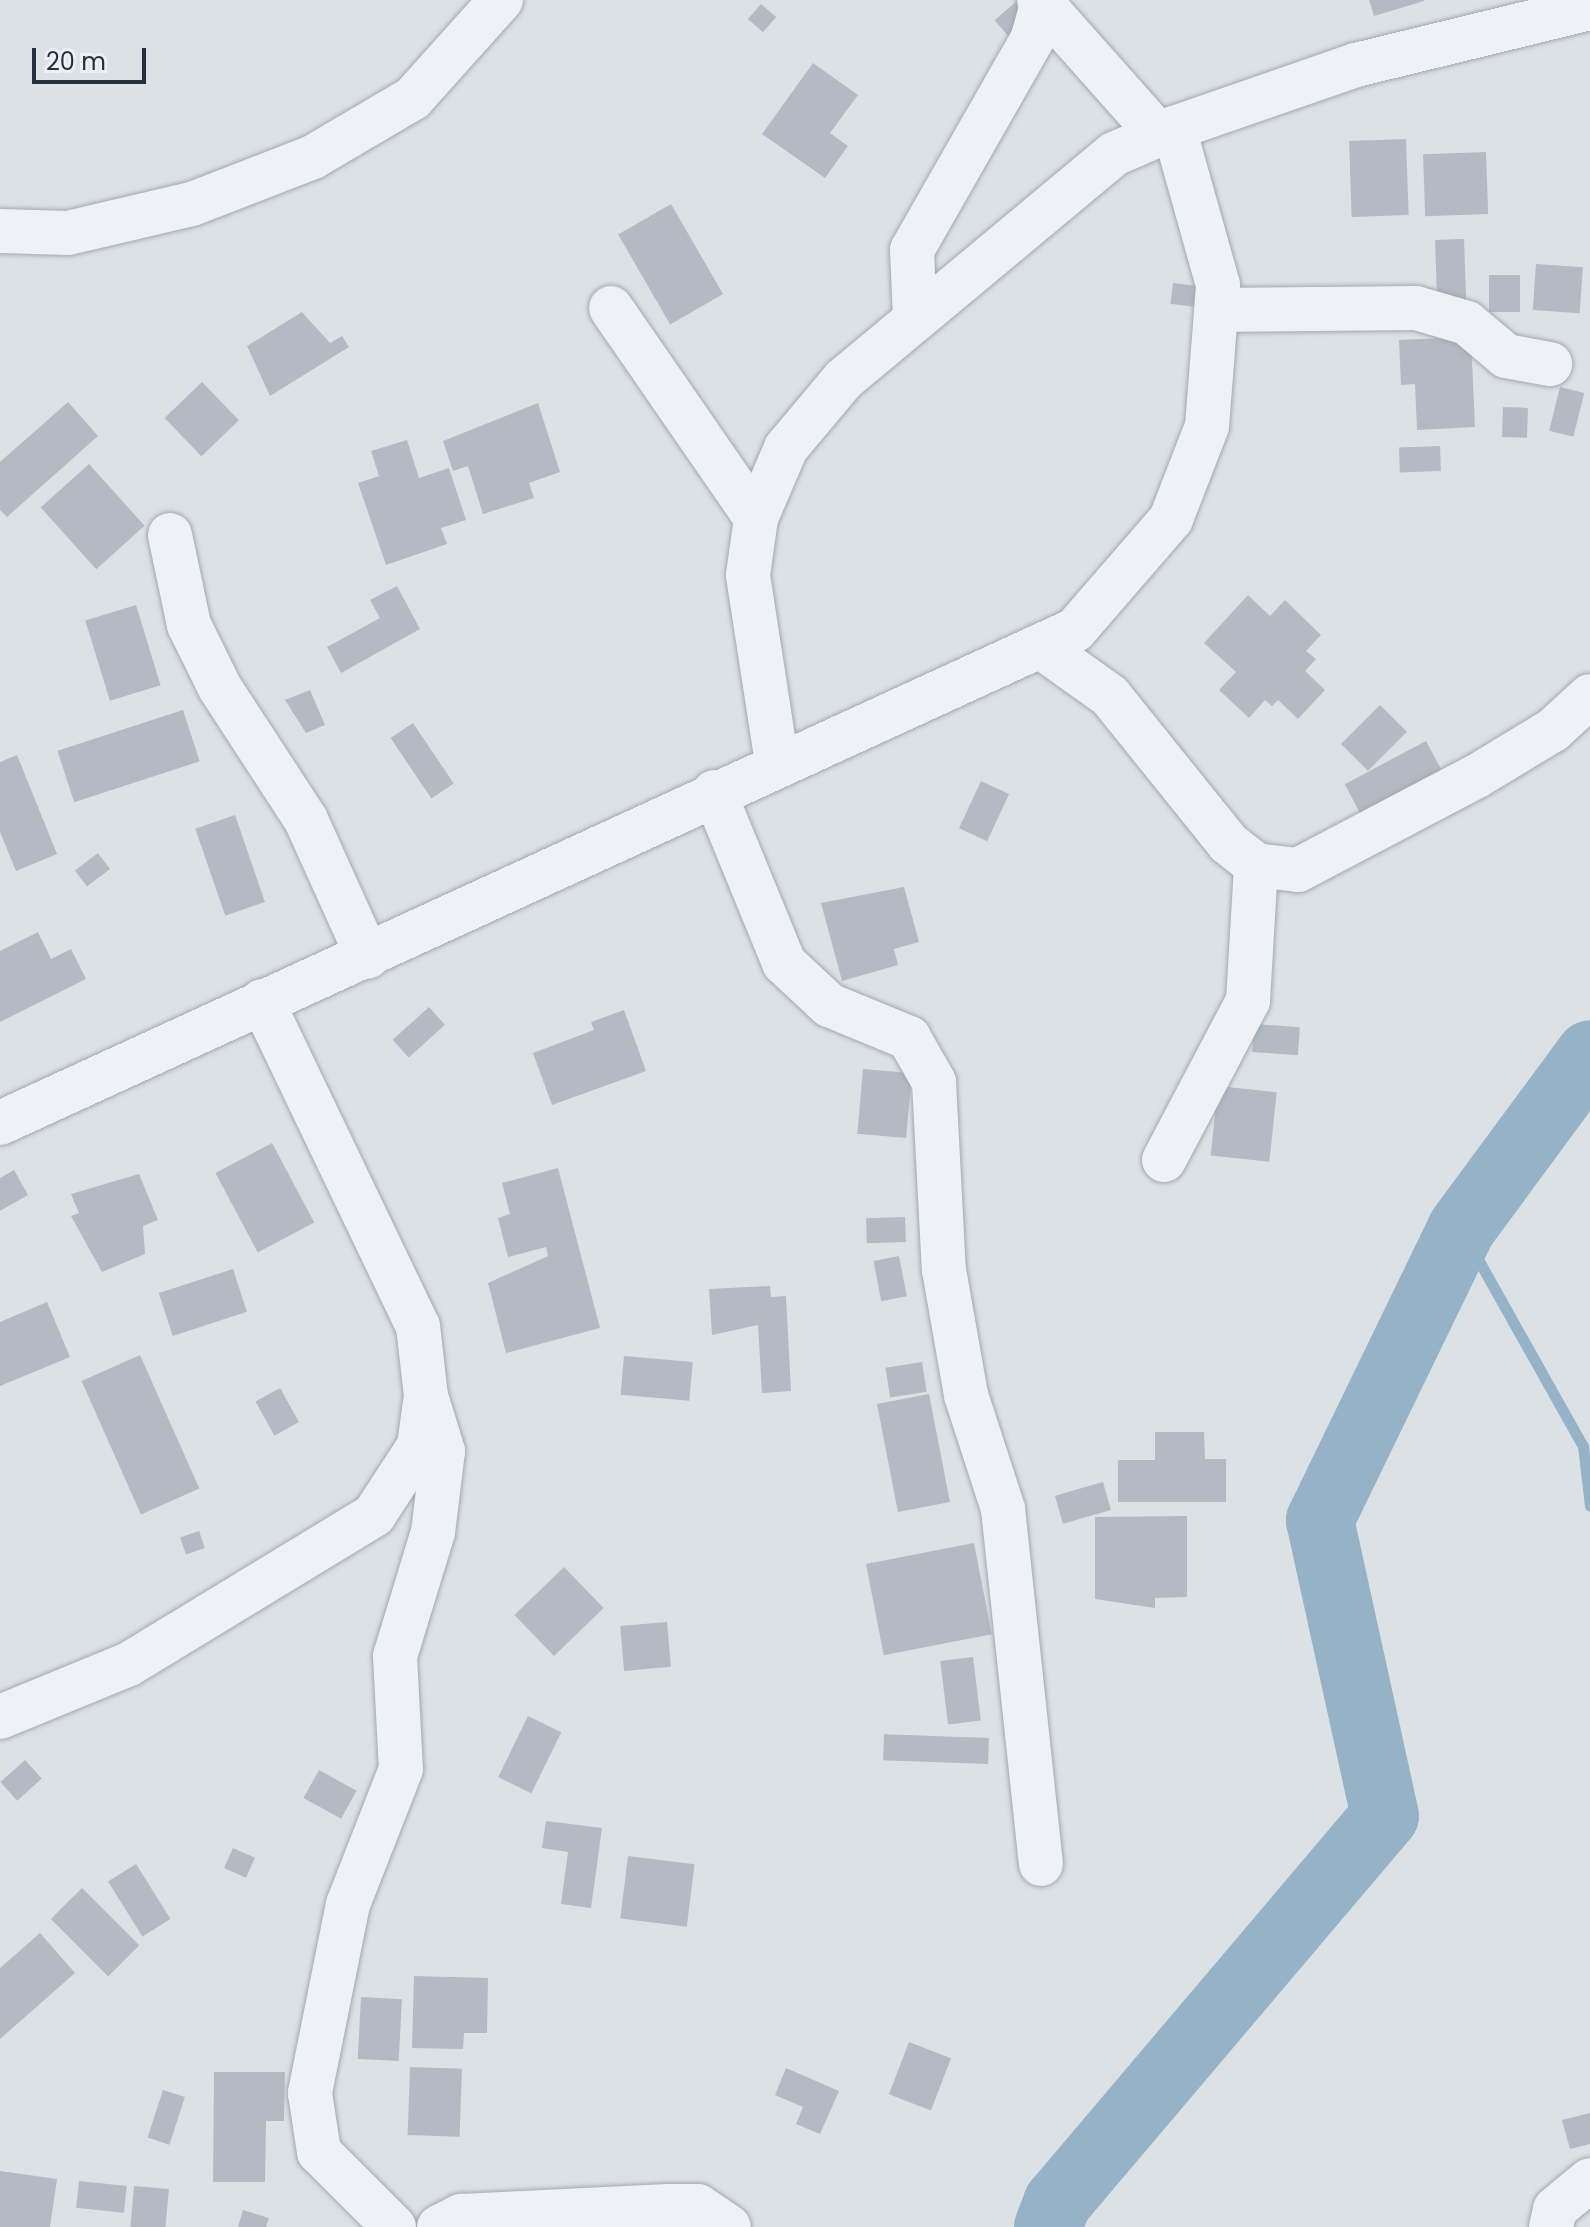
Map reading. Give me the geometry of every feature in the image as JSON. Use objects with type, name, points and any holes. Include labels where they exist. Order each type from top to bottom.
[{"type":"street","points":[[0,231],[68,233],[177,208],[313,157],[413,98],[501,0]]},
{"type":"street","points":[[0,1123],[262,1001],[368,957],[777,763],[1075,630],[1171,519],[1207,426],[1217,310],[1209,248],[1166,130],[1040,2]]},
{"type":"street","points":[[915,319],[912,250],[1032,40],[1040,2]]},
{"type":"street","points":[[777,763],[748,575],[756,518],[786,448],[844,379],[1114,154],[1166,130],[1356,65],[1590,8]]},
{"type":"street","points":[[611,308],[756,518]]},
{"type":"street","points":[[1217,310],[1416,308],[1467,323],[1506,356],[1550,364]]},
{"type":"street","points":[[170,535],[189,625],[220,688],[306,820],[368,957]]},
{"type":"street","points":[[1040,646],[1110,696],[1228,843],[1256,865],[1298,870],[1355,846],[1553,730],[1590,696]]},
{"type":"street","points":[[714,792],[784,963],[829,1005],[909,1038],[934,1082],[944,1270],[966,1395],[1008,1540],[1041,1864]]},
{"type":"street","points":[[1164,1160],[1248,1001],[1256,865]]},
{"type":"street","points":[[262,1001],[418,1326],[426,1396],[443,1451],[443,1488],[395,1656],[401,1769],[348,1904],[310,2093],[319,2152],[394,2227]]},
{"type":"street","points":[[0,1717],[129,1664],[374,1515],[419,1446],[426,1396]]},
{"type":"street","points":[[1551,2227],[1555,2209],[1590,2180]]},
{"type":"street","points":[[439,2227],[461,2216],[668,2206],[698,2206],[729,2227]]},
{"type":"building","points":[[1018,0],[1033,17],[1010,38],[995,20]]},
{"type":"building","points":[[1369,0],[1424,0],[1424,1],[1374,16]]},
{"type":"building","points":[[761,4],[776,17],[763,32],[748,19]]},
{"type":"building","points":[[813,63],[858,95],[830,133],[848,146],[825,178],[762,134]]},
{"type":"building","points":[[1406,139],[1409,215],[1352,217],[1349,141]]},
{"type":"building","points":[[1486,152],[1488,214],[1425,216],[1423,154]]},
{"type":"building","points":[[671,204],[723,294],[670,325],[618,234]]},
{"type":"building","points":[[1464,239],[1466,304],[1437,305],[1435,240]]},
{"type":"building","points":[[1536,264],[1583,267],[1580,313],[1533,310]]},
{"type":"building","points":[[1489,275],[1520,275],[1520,312],[1489,312]]},
{"type":"building","points":[[1173,283],[1196,286],[1193,307],[1170,304]]},
{"type":"building","points":[[302,312],[330,343],[342,336],[349,347],[270,396],[247,346]]},
{"type":"building","points":[[1471,337],[1475,427],[1417,430],[1415,384],[1401,385],[1399,340]]},
{"type":"building","points":[[202,382],[239,420],[201,456],[165,418]]},
{"type":"building","points":[[1560,387],[1584,393],[1573,437],[1549,431]]},
{"type":"building","points":[[68,402],[98,436],[7,517],[0,510],[0,462]]},
{"type":"building","points":[[538,403],[560,472],[529,483],[534,498],[483,514],[468,466],[453,471],[443,441]]},
{"type":"building","points":[[1503,407],[1528,408],[1527,438],[1502,437]]},
{"type":"building","points":[[407,440],[419,478],[449,468],[466,520],[441,528],[447,544],[386,565],[358,483],[379,476],[371,451]]},
{"type":"building","points":[[1440,446],[1441,471],[1400,472],[1399,447]]},
{"type":"building","points":[[89,464],[145,526],[96,569],[41,507]]},
{"type":"building","points":[[397,586],[420,629],[341,673],[327,647],[380,618],[370,600]]},
{"type":"building","points":[[1248,595],[1270,616],[1285,600],[1321,635],[1306,651],[1316,659],[1305,671],[1325,690],[1298,719],[1278,700],[1272,706],[1265,700],[1249,718],[1219,690],[1236,672],[1204,643]]},
{"type":"building","points":[[136,605],[161,685],[110,701],[85,620]]},
{"type":"building","points":[[310,690],[325,725],[306,733],[285,700]]},
{"type":"building","points":[[1380,705],[1407,732],[1368,771],[1341,744]]},
{"type":"building","points":[[183,710],[200,761],[74,802],[57,751]]},
{"type":"building","points":[[413,723],[454,784],[431,799],[391,738]]},
{"type":"building","points":[[1426,741],[1443,773],[1362,816],[1345,784]]},
{"type":"building","points":[[17,755],[57,854],[16,871],[0,832],[0,762]]},
{"type":"building","points":[[981,781],[1009,794],[987,841],[959,828]]},
{"type":"building","points":[[235,815],[265,902],[225,916],[195,829]]},
{"type":"building","points":[[98,853],[110,869],[87,886],[75,870]]},
{"type":"building","points":[[904,887],[919,942],[894,949],[898,965],[842,981],[821,903]]},
{"type":"building","points":[[38,932],[51,959],[71,949],[86,979],[0,1022],[0,951]]},
{"type":"building","points":[[429,1007],[445,1025],[409,1058],[393,1040]]},
{"type":"building","points":[[624,1010],[646,1071],[552,1105],[533,1053],[594,1030],[591,1022]]},
{"type":"building","points":[[1254,1024],[1300,1027],[1298,1055],[1252,1052]]},
{"type":"building","points":[[863,1069],[912,1073],[906,1138],[857,1134]]},
{"type":"building","points":[[1218,1086],[1277,1092],[1269,1162],[1211,1156]]},
{"type":"building","points":[[272,1143],[314,1222],[258,1253],[215,1173]]},
{"type":"building","points":[[558,1168],[600,1328],[506,1353],[488,1283],[548,1256],[546,1247],[508,1257],[498,1218],[510,1214],[502,1183]]},
{"type":"building","points":[[14,1170],[28,1195],[0,1211],[0,1178]]},
{"type":"building","points":[[139,1174],[158,1220],[143,1226],[145,1254],[102,1272],[71,1216],[79,1213],[71,1194]]},
{"type":"building","points":[[905,1217],[906,1242],[867,1243],[866,1218]]},
{"type":"building","points":[[899,1256],[907,1296],[881,1301],[873,1261]]},
{"type":"building","points":[[233,1269],[247,1312],[173,1336],[159,1293]]},
{"type":"building","points":[[770,1286],[771,1297],[786,1296],[791,1391],[762,1393],[758,1325],[712,1335],[709,1289]]},
{"type":"building","points":[[47,1302],[70,1357],[0,1386],[0,1322]]},
{"type":"building","points":[[140,1355],[199,1488],[141,1514],[82,1381]]},
{"type":"building","points":[[624,1356],[693,1362],[689,1401],[621,1395]]},
{"type":"building","points":[[922,1362],[927,1392],[890,1397],[885,1368]]},
{"type":"building","points":[[280,1388],[299,1422],[274,1436],[256,1402]]},
{"type":"building","points":[[929,1394],[950,1502],[898,1512],[877,1404]]},
{"type":"building","points":[[1155,1432],[1204,1432],[1205,1459],[1226,1459],[1226,1502],[1118,1502],[1118,1460],[1155,1460]]},
{"type":"building","points":[[1103,1482],[1111,1510],[1063,1524],[1055,1496]]},
{"type":"building","points":[[1187,1516],[1187,1597],[1155,1598],[1155,1608],[1095,1599],[1095,1517]]},
{"type":"building","points":[[199,1531],[205,1548],[186,1555],[180,1538]]},
{"type":"building","points":[[974,1543],[992,1634],[884,1655],[866,1564]]},
{"type":"building","points":[[564,1567],[604,1608],[554,1656],[514,1615]]},
{"type":"building","points":[[667,1622],[671,1667],[624,1671],[620,1626]]},
{"type":"building","points":[[973,1657],[981,1721],[948,1725],[940,1661]]},
{"type":"building","points":[[528,1716],[561,1732],[531,1793],[498,1777]]},
{"type":"building","points":[[884,1734],[989,1738],[988,1764],[883,1760]]},
{"type":"building","points":[[25,1760],[42,1779],[17,1801],[0,1782]]},
{"type":"building","points":[[319,1770],[357,1791],[341,1819],[303,1798]]},
{"type":"building","points":[[546,1821],[602,1828],[591,1908],[561,1904],[568,1852],[542,1848]]},
{"type":"building","points":[[233,1848],[255,1858],[246,1878],[224,1868]]},
{"type":"building","points":[[628,1856],[695,1864],[687,1927],[620,1919]]},
{"type":"building","points":[[136,1864],[170,1919],[142,1937],[108,1881]]},
{"type":"building","points":[[82,1888],[139,1945],[108,1976],[51,1919]]},
{"type":"building","points":[[40,1933],[75,1973],[0,2039],[0,1968]]},
{"type":"building","points":[[414,1976],[488,1978],[487,2033],[464,2033],[463,2049],[412,2048]]},
{"type":"building","points":[[361,1997],[402,1999],[399,2061],[358,2059]]},
{"type":"building","points":[[909,2042],[951,2058],[931,2110],[889,2094]]},
{"type":"building","points":[[410,2067],[462,2069],[460,2137],[408,2135]]},
{"type":"building","points":[[786,2068],[839,2091],[820,2134],[796,2124],[803,2107],[775,2095]]},
{"type":"building","points":[[214,2072],[285,2072],[284,2121],[266,2121],[265,2182],[213,2182]]},
{"type":"building","points":[[163,2090],[185,2097],[169,2145],[148,2138]]},
{"type":"building","points":[[1590,2113],[1590,2144],[1570,2149],[1562,2120]]},
{"type":"building","points":[[0,2171],[57,2179],[50,2227],[0,2227]]},
{"type":"building","points":[[79,2181],[127,2186],[124,2213],[76,2208]]},
{"type":"building","points":[[134,2186],[169,2189],[166,2227],[130,2227]]},
{"type":"building","points":[[243,2210],[269,2218],[266,2227],[238,2227]]},
{"type":"waterway","points":[[1048,2227],[1057,2203],[1385,1816],[1320,1520],[1461,1229],[1590,1054]]},
{"type":"waterway","points":[[1461,1229],[1583,1446],[1590,1506]]}]
